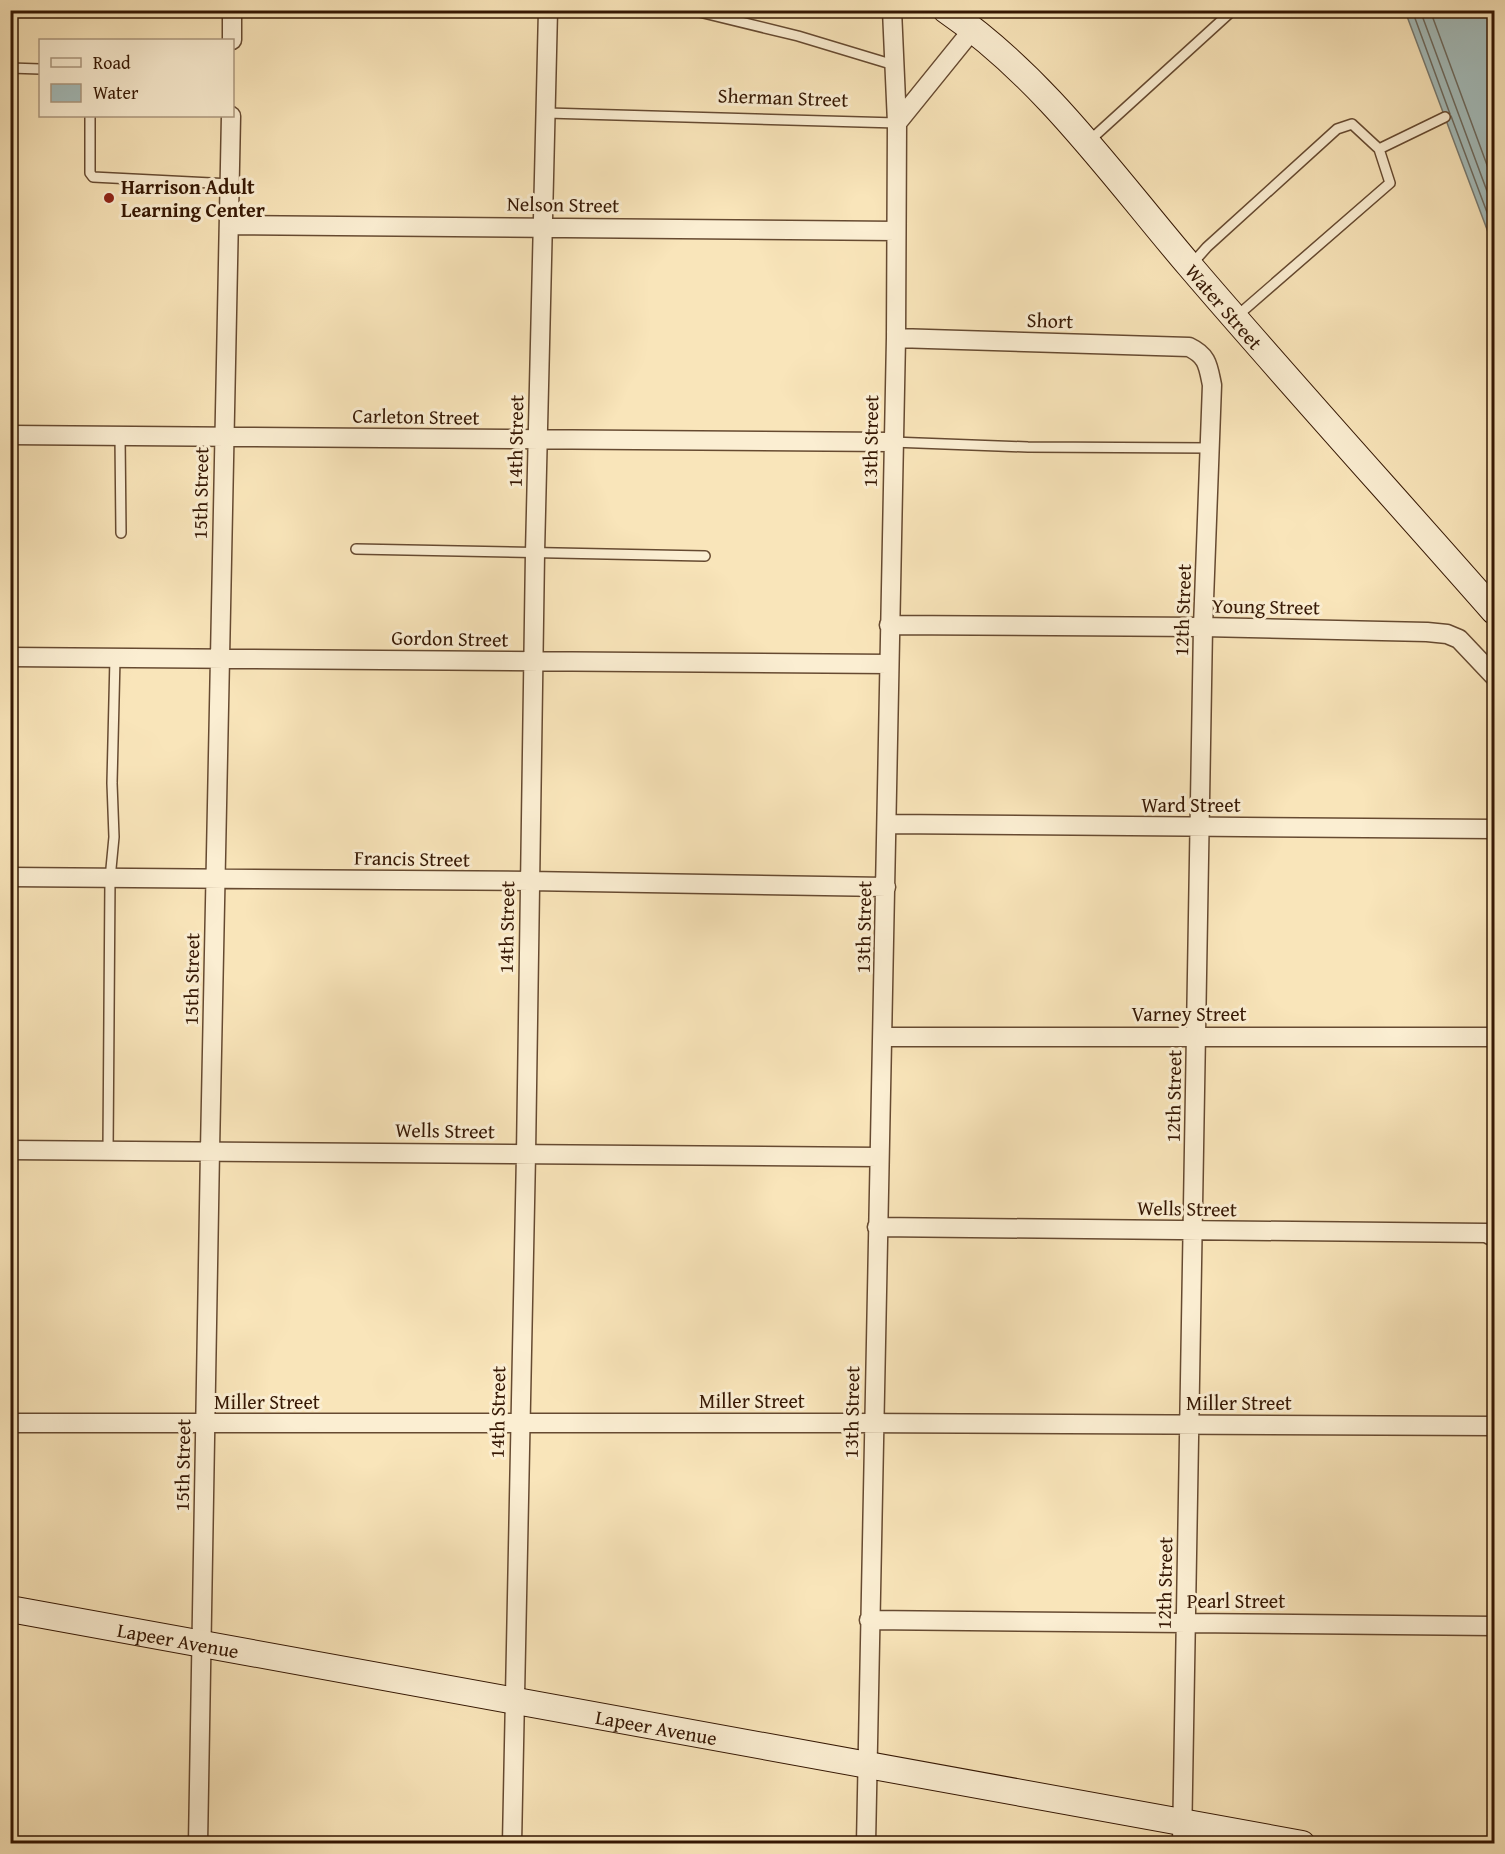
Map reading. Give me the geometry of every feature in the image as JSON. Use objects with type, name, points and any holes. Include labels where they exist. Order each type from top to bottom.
[{"type":"main road","name":"Water Street","points":[[946,10],[973,29],[1034,83],[1190,266],[1494,611]]},
{"type":"main road","name":"Lapeer Avenue","points":[[10,1609],[867,1764],[1182,1832],[1302,1844]]},
{"type":"street","points":[[232,10],[232,39]]},
{"type":"street","name":"14th Street","points":[[512,1844],[535,553],[548,10]]},
{"type":"street","name":"13th Street","points":[[866,1844],[878,1157],[886,887],[892,442],[896,338],[897,123],[892,10]]},
{"type":"street","points":[[897,123],[973,29]]},
{"type":"street","name":"15th Street","points":[[198,1844],[231,117]]},
{"type":"street","name":"Nelson Street","points":[[230,225],[543,226],[896,231]]},
{"type":"street","name":"Short","points":[[896,338],[1189,347],[1201,352]]},
{"type":"street","name":"12th Street","points":[[1182,1832],[1203,627],[1212,386],[1209,367],[1201,352]]},
{"type":"street","name":"Carleton Street","points":[[10,435],[892,442]]},
{"type":"street","name":"Young Street","points":[[890,625],[1203,627],[1427,632],[1447,634],[1459,639],[1490,671]]},
{"type":"street","name":"Gordon Street","points":[[10,657],[888,664]]},
{"type":"street","name":"Ward Street","points":[[887,824],[1494,829]]},
{"type":"street","name":"Francis Street","points":[[10,878],[529,881],[886,887]]},
{"type":"street","name":"Varney Street","points":[[883,1036],[1494,1037]]},
{"type":"street","name":"Wells Street","points":[[10,1150],[878,1157]]},
{"type":"street","name":"Wells Street","points":[[877,1227],[1486,1233],[1494,1237]]},
{"type":"street","name":"Miller Street","points":[[10,1422],[1494,1426]]},
{"type":"street","name":"Pearl Street","points":[[869,1620],[1494,1626]]},
{"type":"lane","points":[[692,10],[798,36],[894,64]]},
{"type":"lane","points":[[1086,143],[1233,10]]},
{"type":"lane","points":[[10,69],[39,69]]},
{"type":"lane","name":"Sherman Street","points":[[547,113],[897,123]]},
{"type":"lane","points":[[90,117],[90,173],[93,177],[231,184]]},
{"type":"lane","points":[[1379,149],[1445,117]]},
{"type":"lane","points":[[1190,266],[1207,247],[1336,129],[1352,124],[1379,149],[1390,183],[1236,318]]},
{"type":"lane","points":[[120,436],[121,532]]},
{"type":"lane","points":[[892,442],[1028,447],[1210,448]]},
{"type":"lane","points":[[356,549],[705,555]]},
{"type":"lane","points":[[108,1151],[110,879],[114,837],[112,783],[116,658]]},
{"type":"water","points":[[1405,11],[1494,11],[1494,248]]},
{"type":"place","name":"Harrison Adult Learning Center","points":[[109,198]]}]
